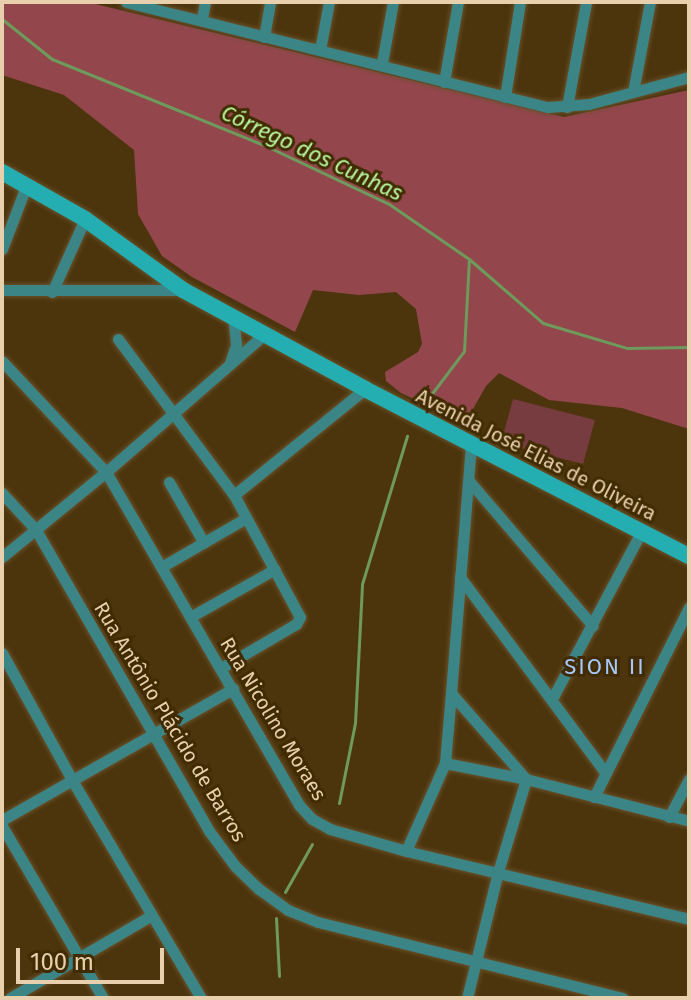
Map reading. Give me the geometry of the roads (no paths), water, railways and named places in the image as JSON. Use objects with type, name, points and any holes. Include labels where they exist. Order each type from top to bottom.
[{"type":"street","points":[[126,2],[382,63],[505,97],[567,107],[689,77]]},
{"type":"street","points":[[202,19],[205,2]]},
{"type":"street","points":[[264,37],[270,2]]},
{"type":"street","points":[[320,50],[329,2]]},
{"type":"street","points":[[382,63],[393,2]]},
{"type":"street","points":[[444,82],[458,2]]},
{"type":"street","points":[[505,97],[520,2]]},
{"type":"street","points":[[567,107],[586,2]]},
{"type":"street","points":[[633,92],[650,2]]},
{"type":"street","name":"Avenida José Elias de Oliveira","points":[[2,172],[85,219],[183,290],[365,389],[689,556]]},
{"type":"street","points":[[2,249],[27,184]]},
{"type":"street","points":[[52,292],[85,219]]},
{"type":"street","points":[[2,290],[183,290]]},
{"type":"street","points":[[228,368],[236,344],[233,316]]},
{"type":"street","points":[[2,557],[175,414],[266,333]]},
{"type":"street","points":[[118,339],[234,495],[300,617],[296,624],[221,668]]},
{"type":"street","name":"Rua Nicolino Moraes","points":[[2,361],[106,472],[299,805],[312,819],[330,829],[406,851],[689,919]]},
{"type":"street","points":[[234,495],[365,389]]},
{"type":"street","points":[[406,851],[445,763],[471,443]]},
{"type":"street","points":[[169,482],[204,543]]},
{"type":"street","points":[[470,482],[593,626]]},
{"type":"street","name":"Rua Antônio Plácido de Barros","points":[[2,493],[36,530],[209,831],[235,866],[288,910],[318,922],[623,998]]},
{"type":"street","points":[[163,566],[246,518]]},
{"type":"street","points":[[552,699],[641,532]]},
{"type":"street","points":[[192,616],[275,569]]},
{"type":"street","points":[[460,576],[605,772]]},
{"type":"street","points":[[594,797],[689,607]]},
{"type":"street","points":[[2,653],[72,780],[201,998]]},
{"type":"street","points":[[103,998],[2,823],[233,689]]},
{"type":"street","points":[[451,693],[526,779]]},
{"type":"street","points":[[445,763],[526,779],[689,821]]},
{"type":"street","points":[[467,998],[498,872],[526,779]]},
{"type":"street","points":[[669,817],[689,779]]},
{"type":"street","points":[[10,998],[152,915]]},
{"type":"waterway","name":"Córrego dos Cunhas","points":[[2,19],[52,59],[264,145],[389,204],[469,259],[543,323],[627,348],[689,347]]},
{"type":"waterway","points":[[430,396],[464,351],[469,260]]},
{"type":"waterway","points":[[339,803],[355,723],[362,584],[407,436]]},
{"type":"waterway","points":[[285,892],[312,844]]},
{"type":"waterway","points":[[276,918],[279,976]]},
{"type":"district","name":"SION II","points":[[605,667]]}]
